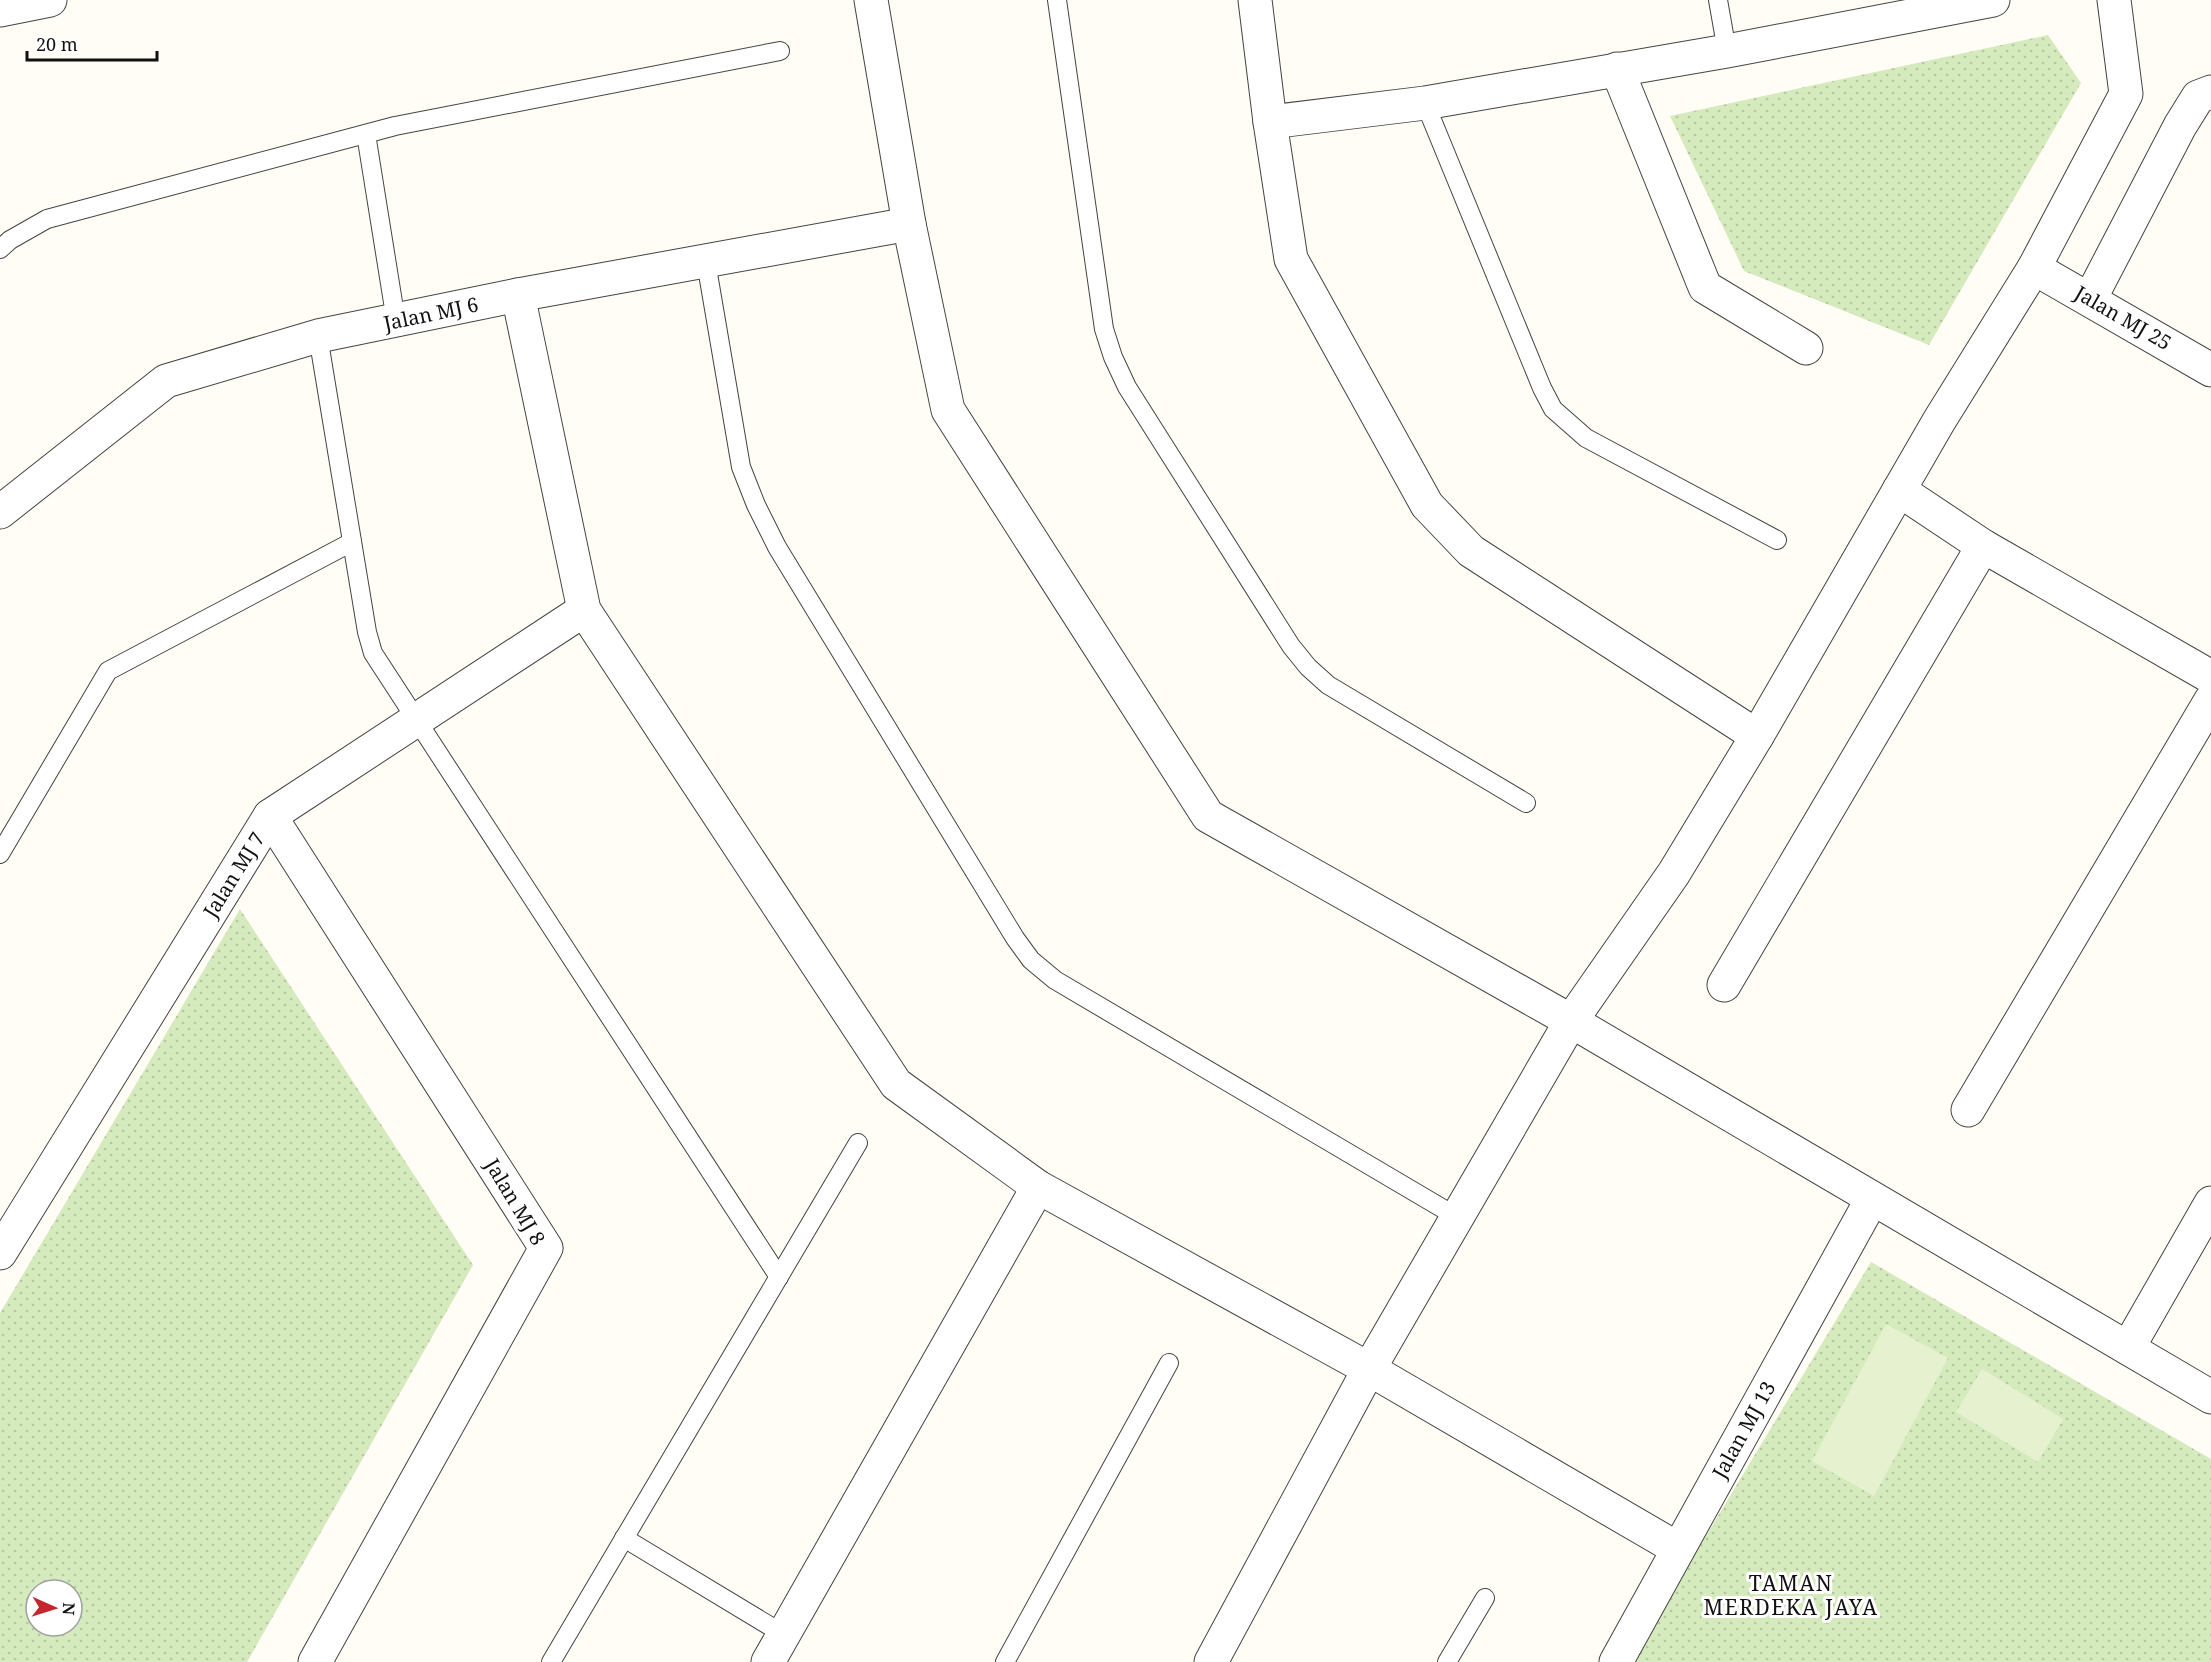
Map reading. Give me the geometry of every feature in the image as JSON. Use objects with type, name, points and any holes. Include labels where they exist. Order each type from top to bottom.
[{"type":"street","points":[[0,10],[50,0]]},
{"type":"street","points":[[871,0],[909,224],[948,410],[1208,816],[1571,1021],[2211,1397]]},
{"type":"street","points":[[1255,0],[1270,122],[1292,259],[1427,505],[1471,551],[1757,736]]},
{"type":"street","points":[[1270,122],[1425,103],[1727,51],[1993,0]]},
{"type":"street","points":[[1211,1662],[1369,1369],[1571,1021],[1674,873],[1757,736],[1939,421],[2034,268],[2126,94],[2114,0]]},
{"type":"street","points":[[1617,69],[1705,287],[1806,348]]},
{"type":"street","points":[[2090,299],[2180,126],[2198,97],[2211,92]]},
{"type":"street","name":"Jalan MJ 6","points":[[0,512],[165,381],[318,336],[518,295],[909,224]]},
{"type":"street","name":"Jalan MJ 25","points":[[2034,268],[2211,370]]},
{"type":"street","points":[[518,295],[584,610],[896,1084],[1038,1188],[1369,1369],[1678,1549]]},
{"type":"street","points":[[1899,490],[1983,546],[2211,676]]},
{"type":"street","points":[[1724,985],[1983,546]]},
{"type":"street","name":"Jalan MJ 7","points":[[0,1253],[270,816],[417,722],[584,610]]},
{"type":"street","points":[[1968,1110],[2211,700]]},
{"type":"street","name":"Jalan MJ 8","points":[[270,816],[546,1248],[315,1662]]},
{"type":"street","points":[[775,1648],[1038,1188]]},
{"type":"street","name":"Jalan MJ 13","points":[[1616,1662],[1872,1198]]},
{"type":"street","points":[[2128,1348],[2211,1203]]},
{"type":"lane","points":[[1057,0],[1104,329],[1113,357],[1127,387],[1291,646],[1308,667],[1328,685],[1526,803]]},
{"type":"lane","points":[[1718,0],[1727,51]]},
{"type":"lane","points":[[0,249],[10,240],[47,219],[395,126],[780,51]]},
{"type":"lane","points":[[1425,103],[1542,388],[1553,409],[1586,438],[1777,540]]},
{"type":"lane","points":[[366,134],[396,321]]},
{"type":"lane","points":[[706,262],[741,467],[756,505],[777,547],[1015,938],[1031,960],[1055,980],[1457,1217]]},
{"type":"lane","points":[[318,336],[367,632],[373,653],[779,1277]]},
{"type":"lane","points":[[0,854],[108,671],[352,542]]},
{"type":"lane","points":[[551,1662],[858,1143]]},
{"type":"lane","points":[[1005,1662],[1169,1363]]},
{"type":"lane","points":[[624,1538],[775,1648]]},
{"type":"lane","points":[[1447,1662],[1485,1598]]},
{"type":"green space","points":[[2048,35],[2081,83],[1929,345],[1744,271],[1670,116]]},
{"type":"green space","points":[[240,909],[473,1265],[247,1662],[0,1662],[0,1313]]},
{"type":"green space","points":[[1871,1262],[2211,1459],[2211,1662],[1630,1662]]},
{"type":"green space","points":[[1886,1324],[1948,1358],[1874,1496],[1812,1461]]},
{"type":"green space","points":[[1982,1369],[2063,1419],[2038,1462],[1956,1412]]},
{"type":"district","name":"TAMAN MERDEKA JAYA","points":[[1791,1596]]}]
